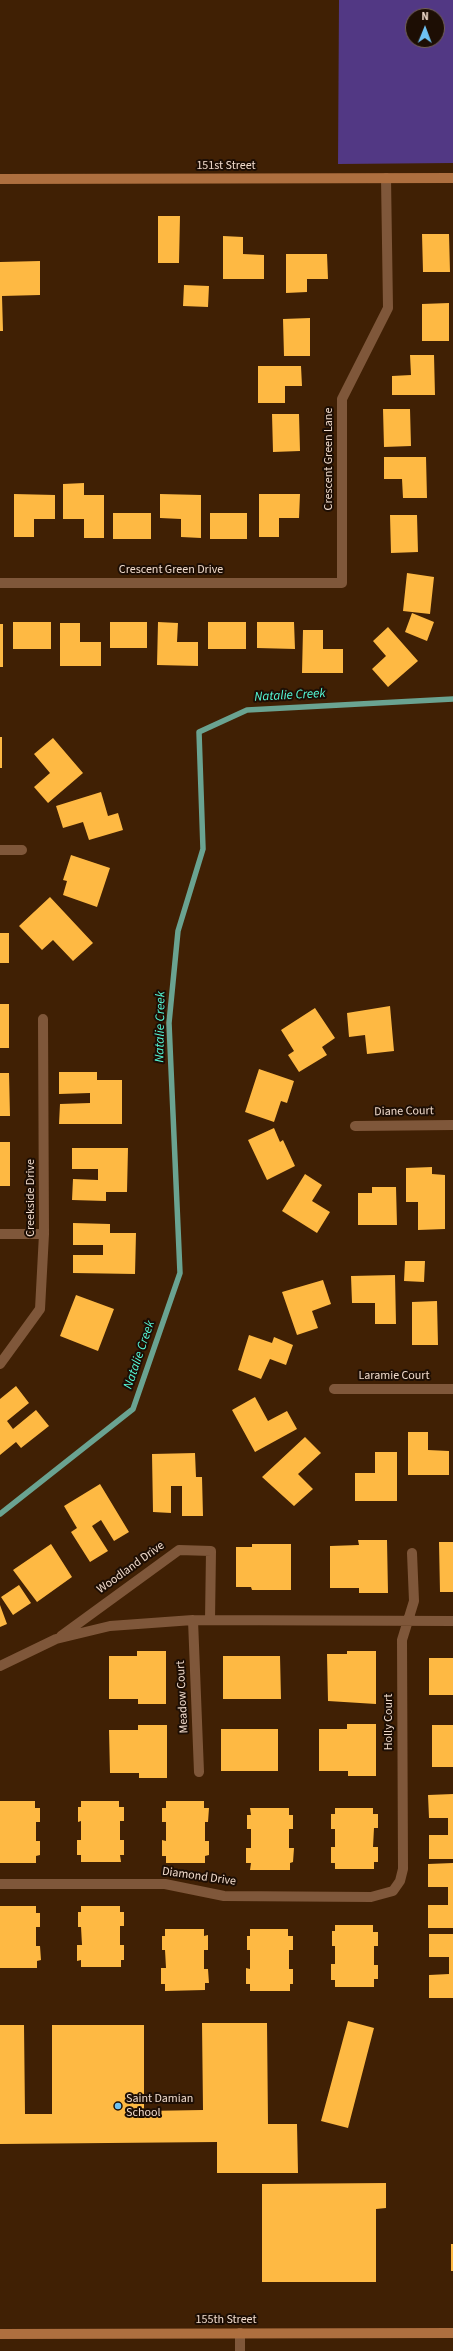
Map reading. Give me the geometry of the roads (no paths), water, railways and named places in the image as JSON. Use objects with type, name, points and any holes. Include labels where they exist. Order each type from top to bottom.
[{"type":"street","name":"Crescent Green Lane","points":[[342,583],[342,399],[388,308],[386,178]]},
{"type":"street","name":"151st Street","points":[[0,179],[453,178]]},
{"type":"street","name":"Crescent Green Drive","points":[[0,583],[342,583]]},
{"type":"street","points":[[0,850],[22,850]]},
{"type":"street","name":"Creekside Drive","points":[[0,1364],[40,1309],[44,1234],[43,1019]]},
{"type":"street","name":"Diane Court","points":[[355,1126],[453,1124]]},
{"type":"street","points":[[0,1234],[44,1234]]},
{"type":"street","name":"Laramie Court","points":[[334,1389],[453,1389]]},
{"type":"street","name":"Woodland Drive","points":[[0,1666],[56,1639],[179,1550],[211,1551],[210,1620]]},
{"type":"street","name":"Holly Court","points":[[393,1891],[400,1881],[403,1868],[402,1640],[414,1601],[412,1553]]},
{"type":"street","name":"Woodland Drive","points":[[56,1639],[110,1626],[193,1620],[409,1619],[453,1621]]},
{"type":"street","name":"Meadow Court","points":[[193,1620],[199,1772]]},
{"type":"street","name":"Diamond Drive","points":[[0,1884],[165,1884],[224,1896],[372,1896],[393,1891]]},
{"type":"street","points":[[240,2333],[240,2351]]},
{"type":"street","name":"155th Street","points":[[0,2334],[453,2333]]},
{"type":"waterway","name":"Natalie Creek","points":[[0,1514],[133,1409],[180,1273],[169,1023],[178,931],[203,849],[199,732],[247,710],[453,699]]},
{"type":"place","name":"Saint Damian School","points":[[118,2106]]}]
